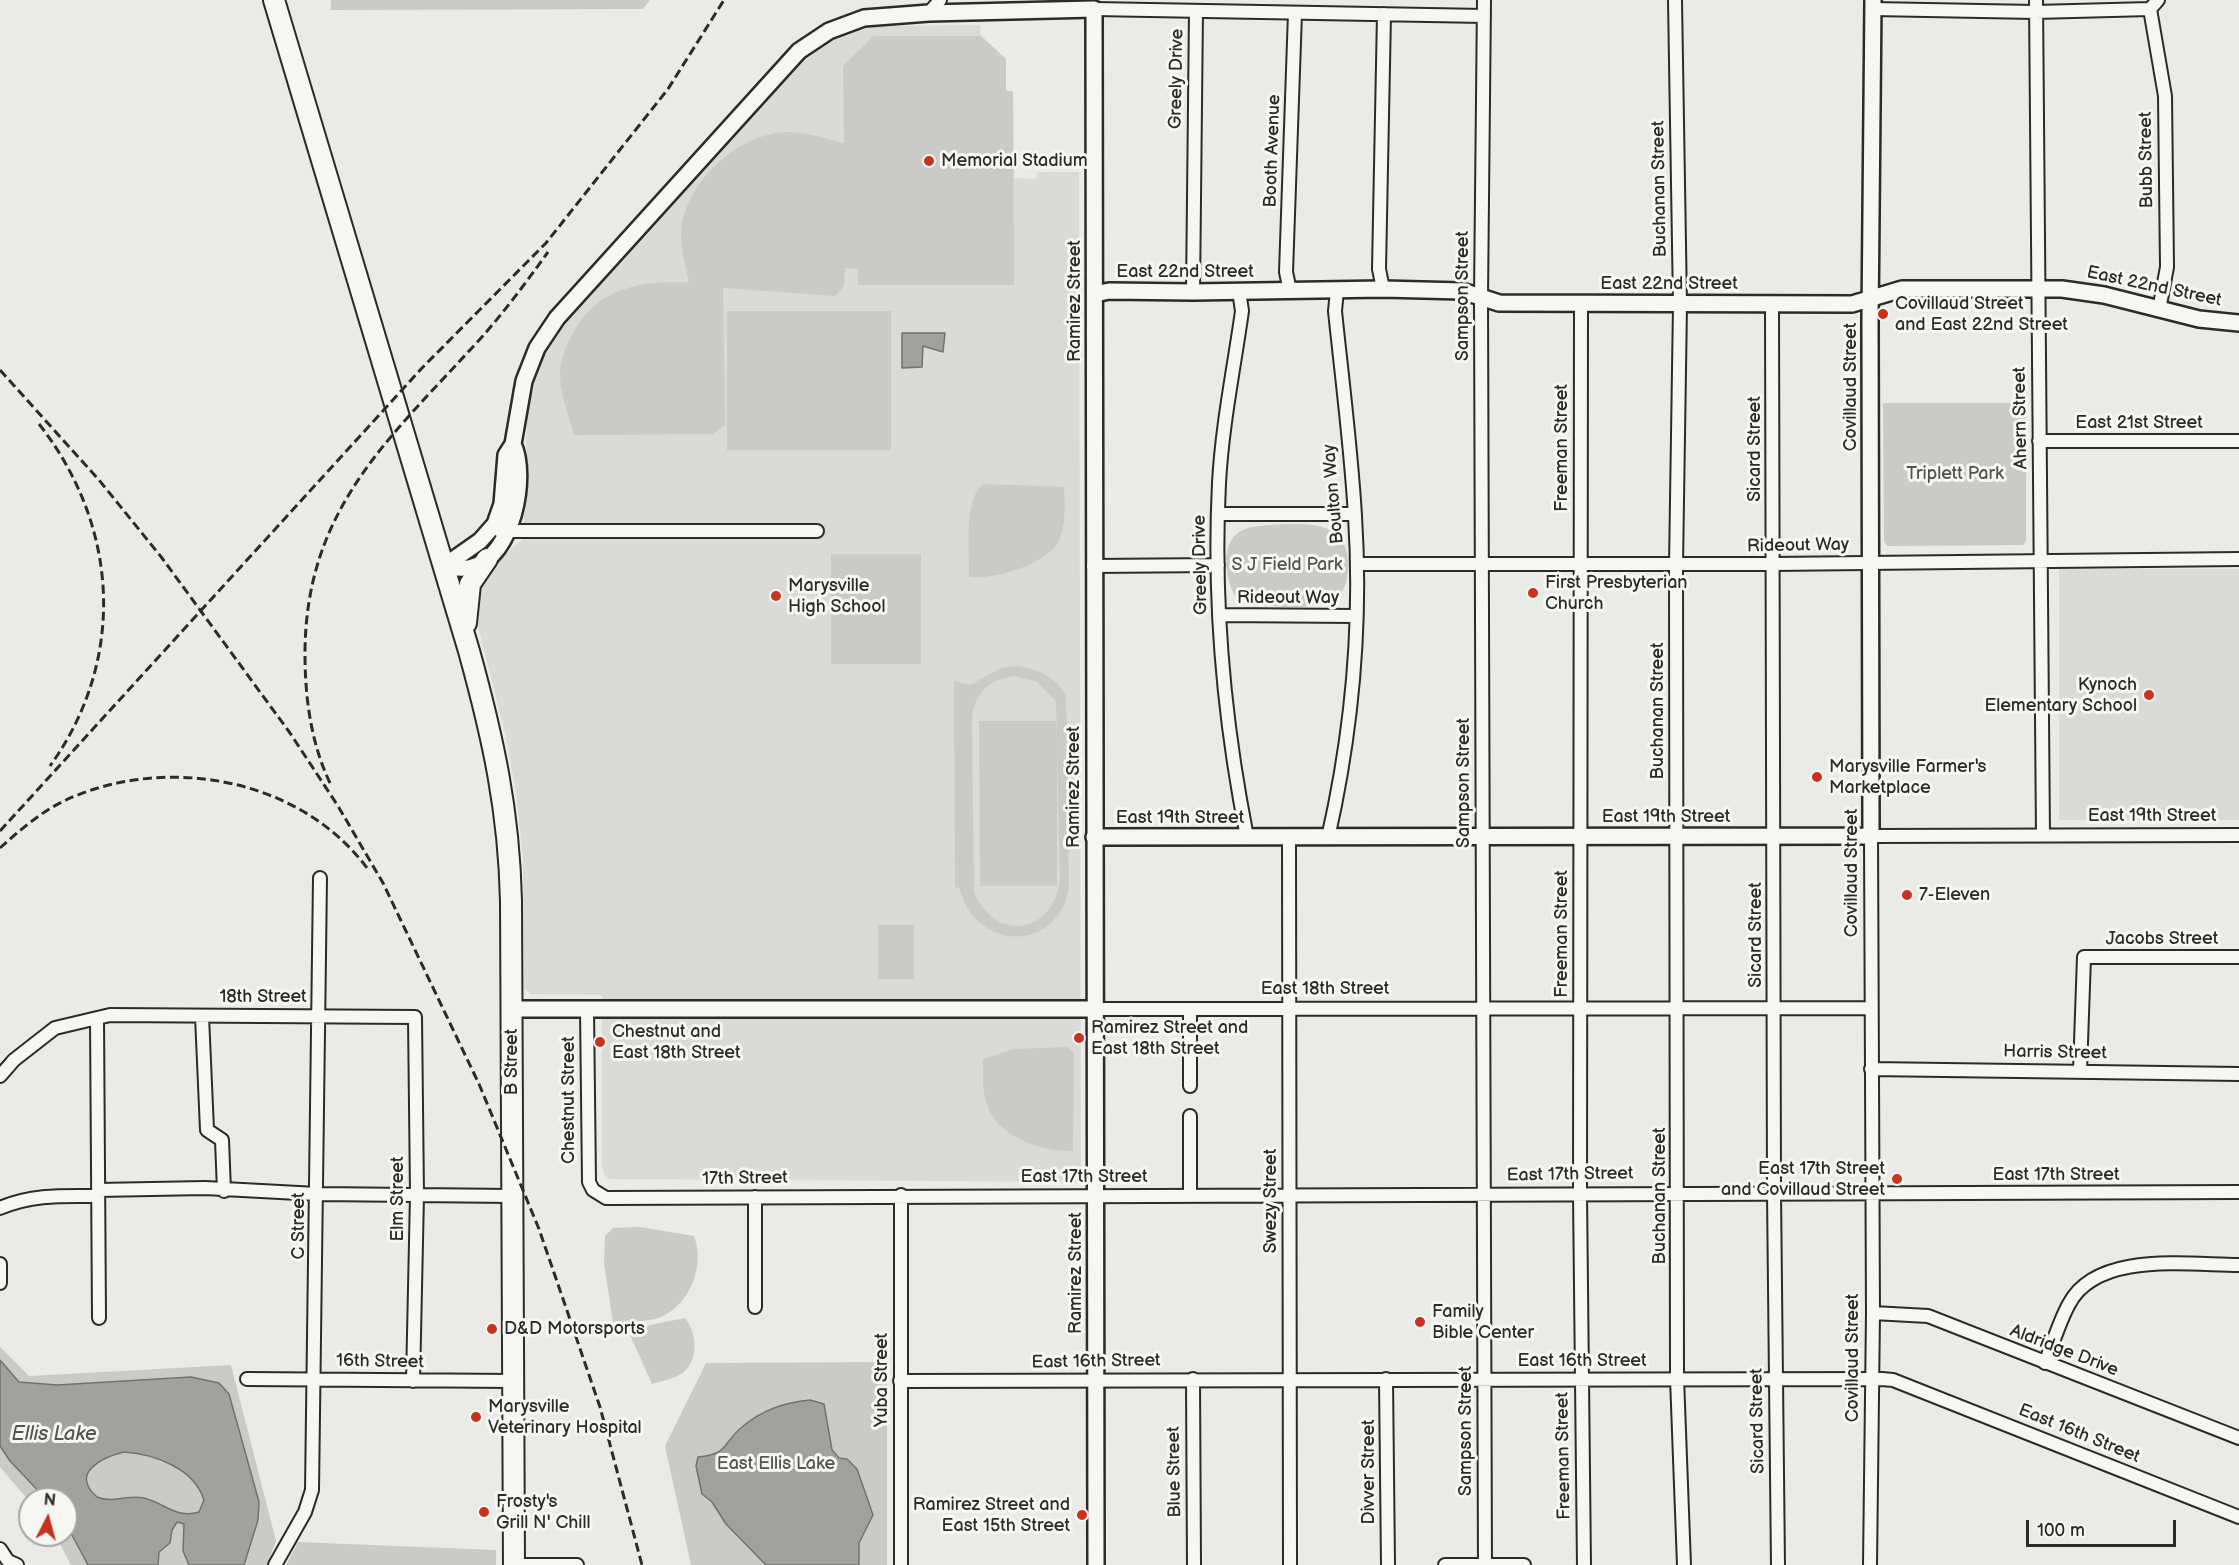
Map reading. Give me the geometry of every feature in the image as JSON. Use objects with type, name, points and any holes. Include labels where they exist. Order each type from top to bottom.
[{"type":"highway","name":"B Street","points":[[274,0],[465,638],[494,744],[505,802],[510,874],[512,1009],[514,1565]]},
{"type":"highway","points":[[465,638],[470,584],[487,559]]},
{"type":"street","points":[[929,13],[940,0]]},
{"type":"street","name":"Sampson Street","points":[[1484,0],[1481,297],[1485,1565]]},
{"type":"street","name":"Buchanan Street","points":[[1675,0],[1680,304],[1676,836],[1677,1378],[1684,1565]]},
{"type":"street","points":[[1873,4],[2154,5]]},
{"type":"street","name":"Covillaud Street","points":[[1870,1565],[1873,1378],[1870,300],[1873,4]]},
{"type":"street","name":"Bubb Street","points":[[2154,5],[2164,96],[2167,267],[2159,310]]},
{"type":"street","name":"Ahern Street","points":[[2036,6],[2043,835]]},
{"type":"street","points":[[443,567],[488,533],[499,514],[506,455],[513,444],[518,402],[529,365],[537,348],[557,318],[799,51],[829,31],[864,18],[929,13],[1094,9],[1484,16]]},
{"type":"street","name":"Ramirez Street","points":[[1094,9],[1096,1565]]},
{"type":"street","name":"Greely Drive","points":[[1193,292],[1196,11]]},
{"type":"street","name":"Booth Avenue","points":[[1290,291],[1286,272],[1295,13]]},
{"type":"street","points":[[1383,289],[1379,269],[1384,14]]},
{"type":"street","name":"East 22nd Street","points":[[1095,294],[1109,291],[1383,289],[1462,291],[1499,303],[1852,304],[1902,289],[2037,289],[2087,292],[2199,319],[2239,323]]},
{"type":"street","name":"Boulton Way","points":[[1328,838],[1349,721],[1357,564],[1355,514],[1335,311],[1337,290]]},
{"type":"street","name":"Greely Drive","points":[[1239,291],[1242,311],[1219,480],[1218,565],[1229,742],[1247,837]]},
{"type":"street","name":"Freeman Street","points":[[1581,303],[1580,1194],[1584,1565]]},
{"type":"street","name":"Sicard Street","points":[[1772,304],[1774,1193],[1778,1565]]},
{"type":"street","name":"East 21st Street","points":[[2039,441],[2239,441]]},
{"type":"street","points":[[443,567],[470,568],[487,559],[507,531],[518,488],[519,457],[513,444]]},
{"type":"street","points":[[1218,514],[1355,514]]},
{"type":"street","points":[[488,533],[507,531],[817,531]]},
{"type":"street","name":"Rideout Way","points":[[1357,564],[1677,565],[2239,559]]},
{"type":"street","points":[[1093,566],[1218,565]]},
{"type":"street","name":"Rideout Way","points":[[1220,615],[1356,616]]},
{"type":"street","name":"East 19th Street","points":[[1094,837],[2239,835]]},
{"type":"street","name":"Swezy Street","points":[[1289,837],[1290,1565]]},
{"type":"street","name":"C Street","points":[[275,1565],[305,1512],[312,1490],[316,1380],[320,878]]},
{"type":"street","name":"Jacobs Street","points":[[2080,1071],[2084,957],[2239,957]]},
{"type":"street","name":"East 18th Street","points":[[587,1009],[1871,1008]]},
{"type":"street","points":[[512,1009],[587,1009]]},
{"type":"street","name":"Chestnut Street","points":[[587,1009],[588,1171],[593,1190]]},
{"type":"street","points":[[1190,1009],[1190,1086]]},
{"type":"street","name":"18th Street","points":[[0,1076],[14,1060],[55,1028],[110,1015],[415,1017]]},
{"type":"street","points":[[202,1016],[207,1130],[222,1140],[224,1191]]},
{"type":"street","name":"Elm Street","points":[[413,1381],[417,1195],[415,1017]]},
{"type":"street","points":[[97,1018],[99,1318]]},
{"type":"street","name":"Harris Street","points":[[1871,1069],[2239,1074]]},
{"type":"street","points":[[1190,1116],[1190,1195]]},
{"type":"street","points":[[0,1208],[21,1199],[38,1196],[205,1188],[224,1191],[317,1194],[512,1196]]},
{"type":"street","name":"17th Street","points":[[593,1190],[599,1196],[612,1199],[901,1195]]},
{"type":"street","name":"East 17th Street","points":[[901,1195],[2239,1192]]},
{"type":"street","name":"Yuba Street","points":[[900,1565],[901,1195]]},
{"type":"street","points":[[755,1197],[755,1307]]},
{"type":"street","points":[[0,1264],[0,1283]]},
{"type":"street","points":[[2045,1363],[2070,1302],[2091,1278],[2127,1266],[2239,1265]]},
{"type":"street","name":"Aldridge Drive","points":[[1873,1313],[1928,1316],[2239,1438]]},
{"type":"street","name":"East 16th Street","points":[[900,1381],[1581,1378],[1873,1378],[1893,1380],[2239,1516]]},
{"type":"street","name":"16th Street","points":[[247,1379],[513,1381]]},
{"type":"street","name":"Blue Street","points":[[1192,1379],[1194,1565]]},
{"type":"street","name":"Divver Street","points":[[1386,1379],[1388,1565]]},
{"type":"street","points":[[0,1549],[8,1561],[16,1565]]},
{"type":"street","points":[[514,1565],[577,1565]]},
{"type":"street","points":[[1445,1565],[1524,1565]]},
{"type":"shaded area","name":"Marysville High School","points":[[980,25],[981,36],[1006,59],[1006,91],[1013,91],[1014,178],[1036,179],[1037,172],[1079,172],[1081,1182],[610,1179],[605,1176],[602,1167],[602,995],[531,994],[524,988],[523,860],[516,792],[505,733],[472,603],[485,570],[523,539],[527,411],[531,390],[542,358],[564,324],[800,62],[824,43],[846,32],[872,26]]},
{"type":"shaded area","name":"Kynoch Elementary School","points":[[2059,569],[2239,569],[2239,820],[2059,820]]},
{"type":"green space","points":[[331,0],[650,0],[643,9],[331,10]]},
{"type":"green space","points":[[874,36],[981,36],[1006,59],[1006,91],[1013,91],[1014,285],[858,285],[858,269],[845,268],[844,286],[835,296],[723,288],[725,425],[713,434],[574,435],[562,392],[560,371],[568,343],[583,317],[608,296],[638,285],[689,282],[681,238],[682,223],[687,207],[704,177],[730,153],[760,137],[785,132],[844,143],[843,66]]},
{"type":"green space","points":[[727,311],[891,311],[891,450],[727,450]]},
{"type":"green space","name":"Triplett Park","points":[[1883,403],[2026,403],[2026,541],[2023,545],[1887,546],[1884,541]]},
{"type":"green space","points":[[983,484],[1064,487],[1063,525],[1060,538],[1054,547],[1034,563],[1006,573],[969,577],[970,514],[977,492]]},
{"type":"green space","name":"S J Field Park","points":[[1298,524],[1323,527],[1334,532],[1342,540],[1347,552],[1348,572],[1344,588],[1338,597],[1330,602],[1317,605],[1286,607],[1256,604],[1243,601],[1235,596],[1229,581],[1226,563],[1232,539],[1245,529]]},
{"type":"green space","points":[[831,554],[921,554],[921,664],[831,664]]},
{"type":"green space","points":[[1017,666],[1046,675],[1062,689],[1066,696],[1069,884],[1066,900],[1059,914],[1037,932],[1024,936],[1009,936],[994,932],[980,923],[969,911],[959,888],[955,887],[954,681],[970,685],[1001,668]],"holes":[[[1015,676],[1037,682],[1056,701],[1060,881],[1055,899],[1046,912],[1035,921],[1023,926],[1009,925],[996,920],[984,909],[974,893],[973,710],[984,689],[998,680]]]},
{"type":"green space","points":[[979,721],[1057,721],[1057,886],[980,886]]},
{"type":"green space","points":[[878,925],[914,925],[914,979],[878,979]]},
{"type":"green space","points":[[1067,1047],[1074,1053],[1073,1151],[1060,1151],[1021,1140],[999,1124],[991,1114],[986,1101],[983,1086],[983,1059],[1014,1049]]},
{"type":"green space","points":[[640,1227],[694,1236],[698,1261],[696,1274],[685,1297],[667,1314],[650,1320],[613,1322],[604,1264],[605,1236],[613,1228]]},
{"type":"green space","points":[[685,1318],[692,1331],[695,1345],[689,1366],[684,1372],[668,1380],[652,1384],[630,1335],[635,1328]]},
{"type":"green space","name":"Ellis Lake","points":[[0,1347],[29,1376],[231,1365],[276,1541],[267,1565],[71,1565],[61,1547],[78,1547],[78,1487],[18,1488],[0,1467]]},
{"type":"green space","name":"East Ellis Lake","points":[[887,1362],[887,1565],[691,1565],[665,1446],[706,1363]]},
{"type":"green space","points":[[298,1542],[496,1550],[496,1565],[286,1565]]},
{"type":"water","points":[[902,333],[945,333],[943,352],[923,346],[922,367],[902,368]]},
{"type":"water","name":"Ellis Lake","points":[[0,1360],[19,1382],[57,1385],[191,1377],[219,1383],[229,1394],[259,1502],[258,1520],[244,1565],[189,1565],[183,1551],[184,1524],[177,1522],[172,1530],[170,1543],[159,1552],[158,1565],[88,1565],[78,1546],[78,1487],[35,1487],[10,1461],[0,1446]],"holes":[[[124,1452],[148,1456],[172,1465],[192,1479],[204,1500],[199,1512],[191,1514],[177,1512],[151,1500],[138,1497],[103,1499],[97,1497],[89,1488],[86,1481],[88,1474],[99,1462]]]},
{"type":"water","points":[[810,1400],[824,1404],[832,1450],[839,1458],[847,1459],[857,1469],[873,1515],[859,1543],[859,1565],[766,1565],[726,1524],[712,1502],[702,1494],[696,1466],[698,1457],[708,1456],[721,1450],[749,1421],[766,1412],[783,1405]]},
{"type":"railway","points":[[0,831],[422,368],[546,243],[668,89],[724,0]]},
{"type":"railway","points":[[330,783],[323,768],[310,720],[305,671],[309,603],[320,557],[337,516],[359,478],[386,443],[490,328],[548,252]]},
{"type":"railway","points":[[0,370],[99,480],[162,558],[290,733],[338,806],[383,883],[479,1084],[539,1229],[600,1407],[642,1565]]},
{"type":"railway","points":[[39,424],[66,464],[85,505],[98,549],[103,593],[101,638],[92,682],[75,725],[50,766]]},
{"type":"railway","points":[[0,848],[40,815],[66,800],[105,786],[146,779],[188,778],[229,783],[269,795],[306,813],[339,837],[367,868]]},
{"type":"place","name":"Memorial Stadium","points":[[929,161]]},
{"type":"place","name":"Covillaud Street and East 22nd Street","points":[[1883,314]]},
{"type":"place","name":"First Presbyterian Church","points":[[1533,593]]},
{"type":"place","name":"Marysville High School","points":[[776,596]]},
{"type":"place","name":"Kynoch Elementary School","points":[[2149,695]]},
{"type":"place","name":"Marysville Farmer's Marketplace","points":[[1817,777]]},
{"type":"place","name":"7-Eleven","points":[[1907,895]]},
{"type":"place","name":"Ramirez Street and East 18th Street","points":[[1079,1038]]},
{"type":"place","name":"Chestnut and East 18th Street","points":[[600,1042]]},
{"type":"place","name":"East 17th Street and Covillaud Street","points":[[1897,1179]]},
{"type":"place","name":"Family Bible Center","points":[[1420,1322]]},
{"type":"place","name":"D&D Motorsports","points":[[492,1329]]},
{"type":"place","name":"Marysville Veterinary Hospital","points":[[476,1417]]},
{"type":"place","name":"Frosty's Grill N' Chill","points":[[484,1512]]},
{"type":"place","name":"Ramirez Street and East 15th Street","points":[[1082,1515]]}]
